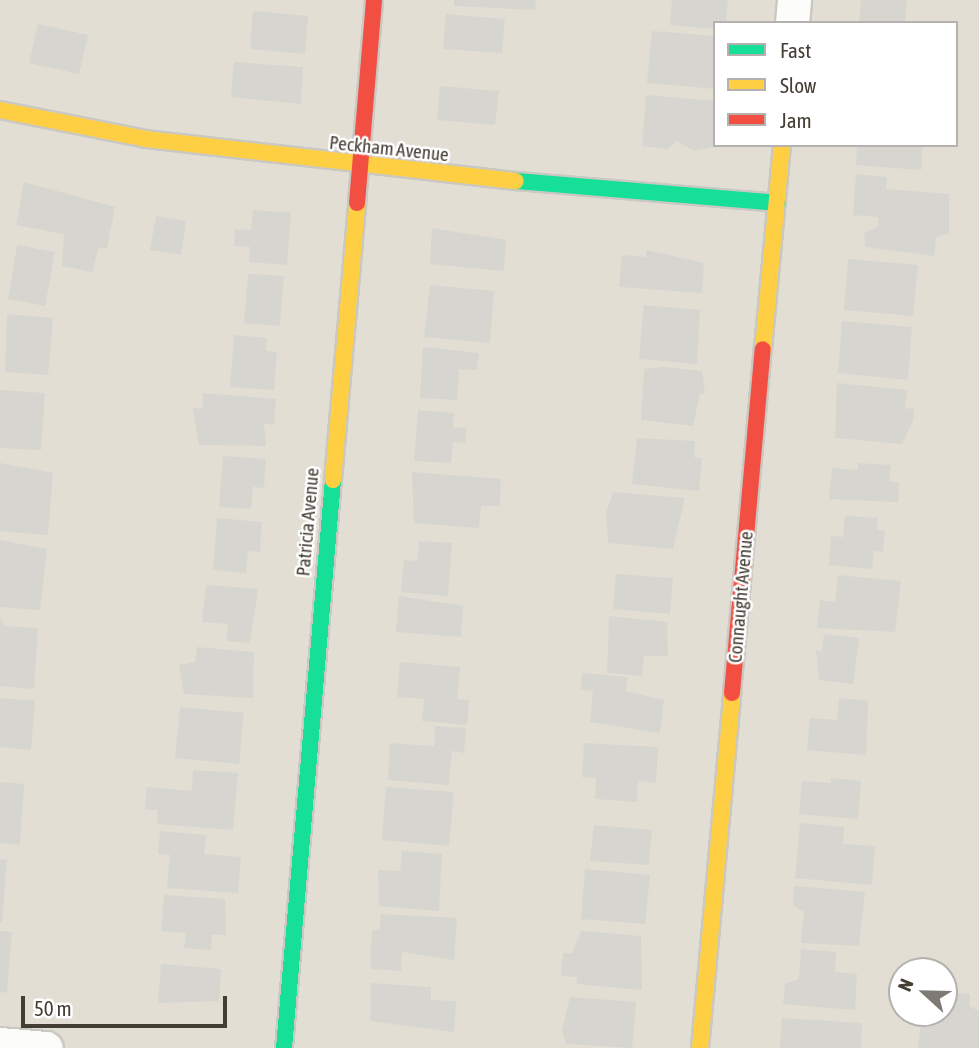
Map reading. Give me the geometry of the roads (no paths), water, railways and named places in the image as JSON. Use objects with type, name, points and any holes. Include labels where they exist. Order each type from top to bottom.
[{"type":"street","name":"Patricia Avenue","points":[[284,1048],[374,0]]},
{"type":"street","points":[[792,21],[793,0]]},
{"type":"street","name":"Peckham Avenue","points":[[0,110],[146,139],[359,169],[777,204]]},
{"type":"street","name":"Connaught Avenue","points":[[700,1048],[782,147]]},
{"type":"street","points":[[0,1044],[46,1048]]}]
